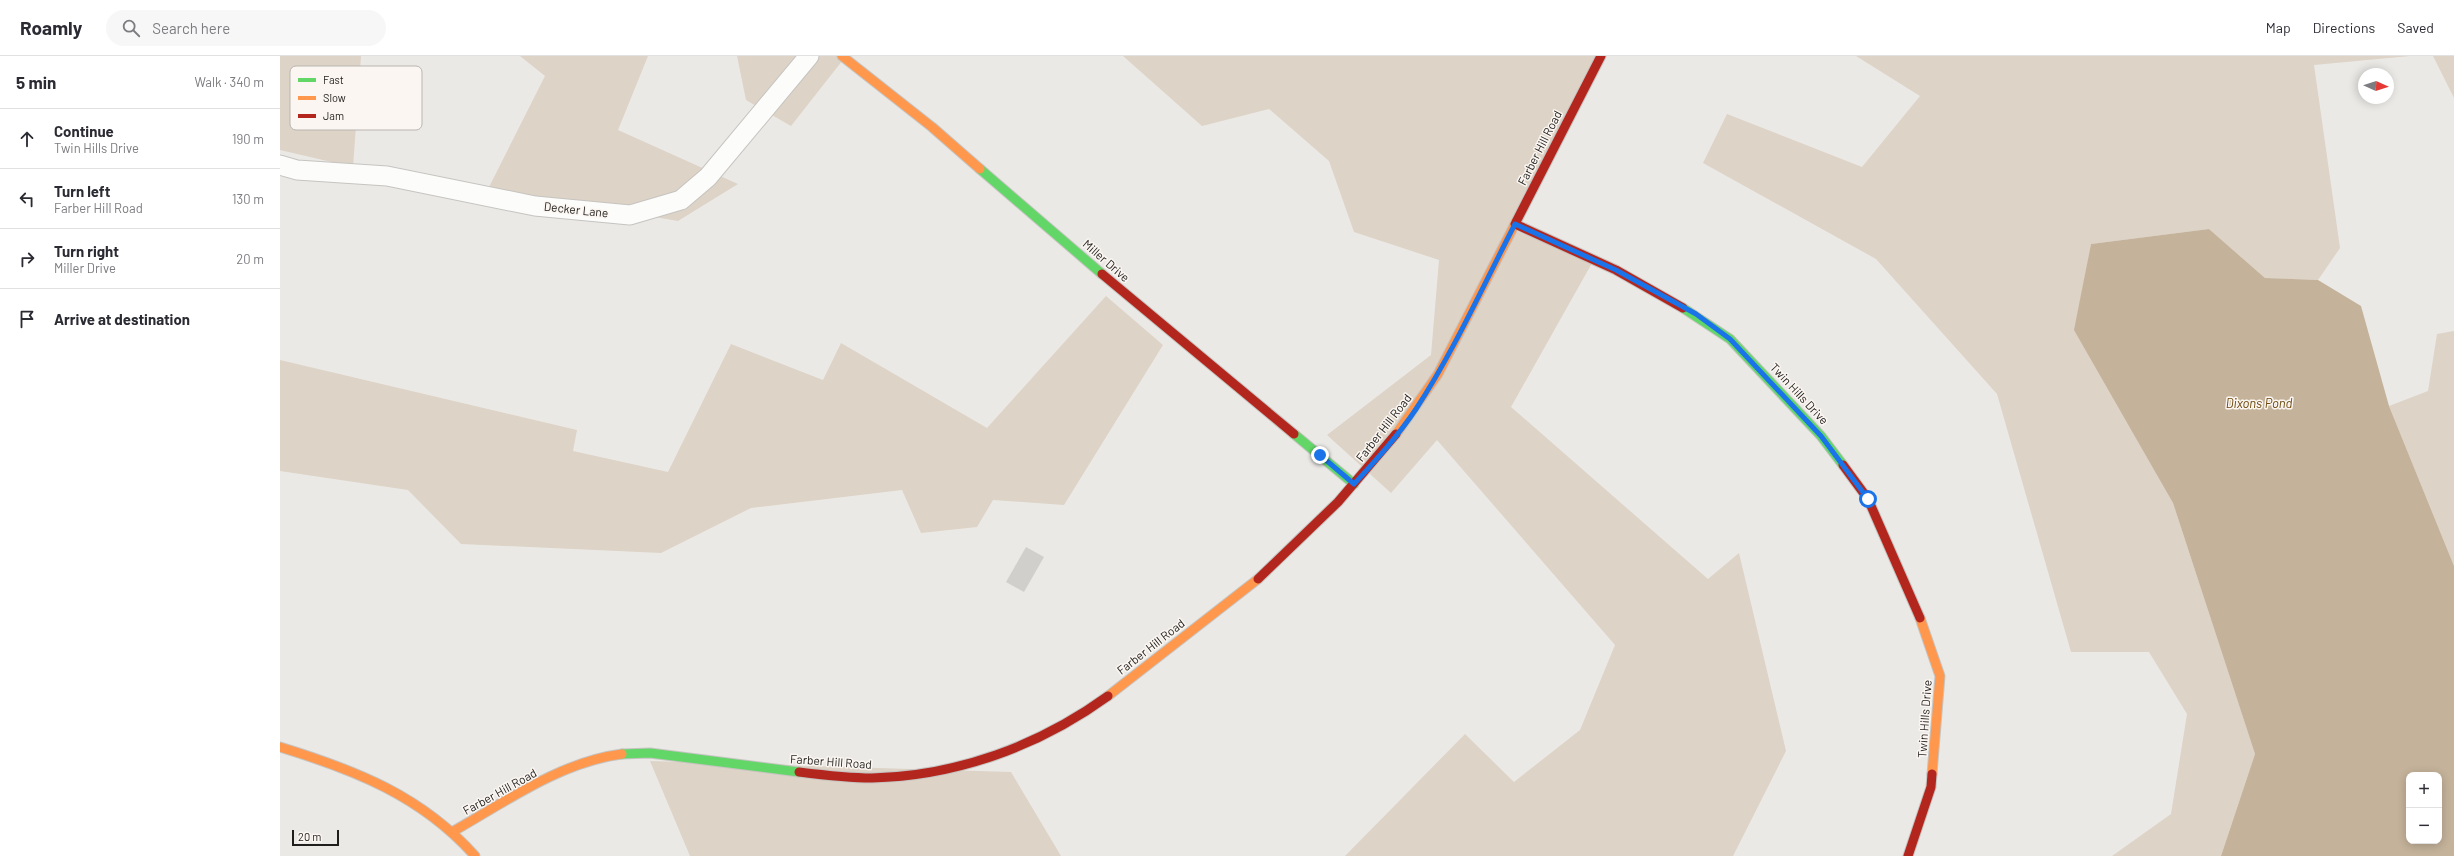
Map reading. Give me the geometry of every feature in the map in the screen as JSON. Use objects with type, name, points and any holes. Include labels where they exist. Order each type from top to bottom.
[{"type":"street","name":"Decker Lane","points":[[280,165],[297,170],[387,176],[535,206],[630,215],[681,200],[708,177],[809,56]]},
{"type":"street","name":"Miller Drive","points":[[842,56],[932,127],[1124,294],[1354,484]]},
{"type":"street","name":"Farber Hill Road","points":[[452,832],[545,780],[585,763],[618,755],[650,753],[847,777],[894,777],[944,769],[991,757],[1041,738],[1086,712],[1267,571],[1324,518],[1415,411],[1438,374],[1601,56]]},
{"type":"street","name":"Twin Hills Drive","points":[[1515,224],[1616,270],[1696,314],[1730,339],[1821,436],[1868,499],[1926,630],[1940,676],[1938,733],[1931,787],[1916,837],[1908,856]]},
{"type":"street","points":[[280,747],[372,779],[417,804],[452,832],[475,856]]},
{"type":"shaded area","points":[[280,56],[361,56],[360,66],[290,66],[290,130],[356,130],[353,167],[280,150]]},
{"type":"shaded area","points":[[520,56],[648,56],[618,130],[738,184],[678,221],[488,189],[545,76]]},
{"type":"shaded area","points":[[737,56],[846,56],[791,126],[746,100]]},
{"type":"shaded area","points":[[1123,56],[1604,56],[1514,230],[1592,263],[1511,407],[1708,579],[1739,553],[1786,751],[1733,856],[1345,856],[1465,734],[1514,782],[1580,730],[1615,645],[1437,440],[1391,493],[1327,435],[1431,355],[1439,260],[1354,232],[1329,161],[1269,109],[1202,126]]},
{"type":"shaded area","points":[[1856,56],[2410,56],[2314,65],[2340,248],[2318,280],[2265,278],[2209,229],[2091,244],[2075,330],[2173,503],[2255,754],[2221,856],[2112,856],[2171,814],[2187,714],[2149,652],[2071,652],[1997,394],[1876,259],[1703,163],[1727,114],[1862,167],[1920,96]]},
{"type":"shaded area","points":[[2433,56],[2454,56],[2454,98]]},
{"type":"shaded area","points":[[1106,296],[1163,345],[1064,505],[993,500],[977,527],[921,533],[902,490],[751,508],[661,553],[461,544],[408,490],[280,471],[280,360],[577,430],[573,451],[668,472],[731,344],[823,380],[841,343],[987,428]]},
{"type":"shaded area","points":[[2454,331],[2454,566],[2389,406],[2428,391],[2437,334]]},
{"type":"shaded area","points":[[650,761],[1011,772],[1061,856],[690,856]]},
{"type":"water","name":"Dixons Pond","points":[[2209,229],[2265,278],[2318,280],[2361,306],[2389,406],[2454,566],[2454,856],[2221,856],[2255,754],[2173,503],[2074,330],[2091,244]]},
{"type":"building","points":[[1026,547],[1044,557],[1024,592],[1006,582]]},
{"type":"traffic: fast","points":[[980,169],[1102,274]]},
{"type":"traffic: fast","points":[[1683,308],[1730,339],[1821,436],[1843,465]]},
{"type":"traffic: fast","points":[[1294,434],[1354,484]]},
{"type":"traffic: fast","points":[[622,754],[650,753],[799,772]]},
{"type":"traffic: slow","points":[[842,56],[932,127],[980,169]]},
{"type":"traffic: slow","points":[[1396,434],[1438,374],[1516,222]]},
{"type":"traffic: slow","points":[[1108,696],[1258,579]]},
{"type":"traffic: slow","points":[[1920,618],[1940,676],[1932,774]]},
{"type":"traffic: slow","points":[[280,747],[335,765],[361,776],[410,801],[433,817],[475,856]]},
{"type":"traffic: slow","points":[[452,832],[513,796],[555,774],[599,758],[622,754]]},
{"type":"traffic: jam","points":[[1516,222],[1601,56]]},
{"type":"traffic: jam","points":[[1515,224],[1616,270],[1683,308]]},
{"type":"traffic: jam","points":[[1102,274],[1294,434]]},
{"type":"traffic: jam","points":[[1258,579],[1338,502],[1396,434]]},
{"type":"traffic: jam","points":[[1843,465],[1868,499],[1920,618]]},
{"type":"traffic: jam","points":[[799,772],[844,777],[872,778],[904,776],[966,764],[996,755],[1054,730],[1082,714],[1108,696]]},
{"type":"traffic: jam","points":[[1908,856],[1931,787],[1932,774]]},
{"type":"route","points":[[1320,455],[1354,484],[1377,459],[1415,411],[1438,374],[1515,224],[1616,270],[1696,314],[1730,339],[1821,436],[1868,499]]}]
